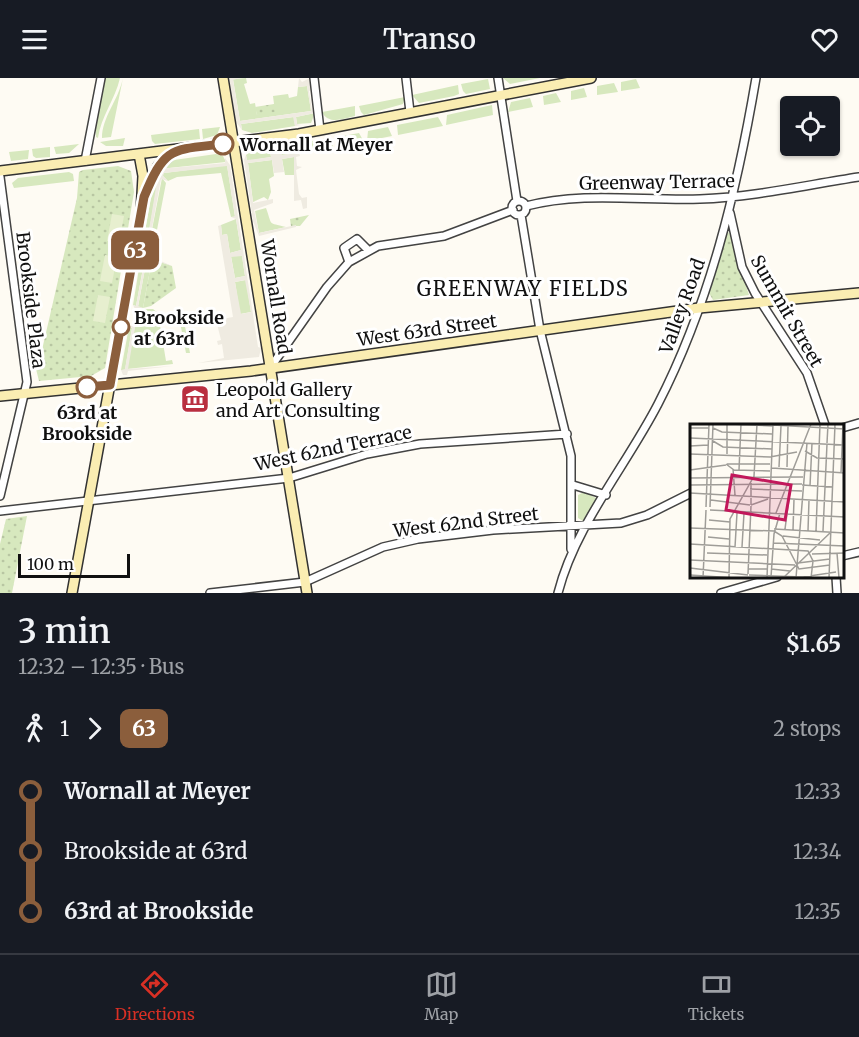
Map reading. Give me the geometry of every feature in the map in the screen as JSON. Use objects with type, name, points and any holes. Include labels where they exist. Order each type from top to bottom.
[{"type":"main road","name":"Wornall Road","points":[[223,78],[307,593]]},
{"type":"main road","points":[[0,171],[234,143],[320,130],[591,78]]},
{"type":"main road","points":[[72,593],[144,197],[158,166],[176,150]]},
{"type":"main road","points":[[139,154],[144,197]]},
{"type":"main road","name":"West 63rd Street","points":[[0,396],[270,368],[699,308],[859,293]]},
{"type":"street","points":[[85,161],[101,78]]},
{"type":"street","points":[[314,78],[320,130]]},
{"type":"street","points":[[406,78],[410,112]]},
{"type":"street","points":[[498,78],[517,201],[513,210]]},
{"type":"street","name":"Valley Road","points":[[571,551],[658,404],[699,308],[730,211],[756,78]]},
{"type":"street","name":"Brookside Plaza","points":[[0,177],[27,382],[0,496]]},
{"type":"street","name":"Greenway Terrace","points":[[526,206],[571,198],[661,200],[731,197],[859,177]]},
{"type":"street","points":[[517,201],[522,201],[526,206],[526,211],[520,215]]},
{"type":"street","points":[[513,210],[520,215],[540,330],[567,434],[573,486],[573,526],[571,551],[558,593]]},
{"type":"street","points":[[270,368],[321,295],[349,262],[368,250],[388,244],[444,236],[513,210]]},
{"type":"street","name":"Summit Street","points":[[730,211],[742,267],[807,373],[825,424]]},
{"type":"street","points":[[349,262],[344,248],[348,242],[357,239],[368,250]]},
{"type":"street","points":[[844,428],[859,423]]},
{"type":"street","name":"West 62nd Terrace","points":[[0,511],[289,477],[341,460],[394,448],[484,438],[567,434]]},
{"type":"street","points":[[573,486],[606,495]]},
{"type":"street","name":"West 62nd Street","points":[[210,593],[305,582],[366,554],[400,543],[493,530],[635,520],[690,493]]},
{"type":"street","points":[[844,556],[859,552]]},
{"type":"street","points":[[721,593],[770,578]]},
{"type":"street","points":[[836,578],[837,593]]},
{"type":"green space","points":[[104,78],[120,78],[98,138],[95,123]]},
{"type":"green space","points":[[123,78],[111,137],[102,138],[105,123]]},
{"type":"green space","points":[[246,78],[247,83],[244,84],[250,104],[255,103],[257,115],[274,104],[273,96],[288,94],[289,98],[297,96],[298,87],[307,86],[311,111],[240,121],[233,79]]},
{"type":"green space","points":[[503,78],[540,78],[510,84]]},
{"type":"green space","points":[[488,79],[490,89],[466,94],[463,91],[461,84]]},
{"type":"green space","points":[[636,79],[640,88],[621,91],[621,82]]},
{"type":"green space","points":[[614,83],[618,92],[597,95],[597,86]]},
{"type":"green space","points":[[458,85],[459,94],[454,96],[419,103],[412,95]]},
{"type":"green space","points":[[584,88],[587,97],[571,100],[571,91]]},
{"type":"green space","points":[[556,93],[561,102],[544,105],[543,96]]},
{"type":"green space","points":[[405,97],[403,104],[364,115],[359,106]]},
{"type":"green space","points":[[530,98],[533,107],[508,112],[511,102]]},
{"type":"green space","points":[[274,104],[275,112],[257,115],[255,107]]},
{"type":"green space","points":[[492,105],[493,115],[446,125],[447,115]]},
{"type":"green space","points":[[355,106],[355,116],[341,119],[328,119],[322,112]]},
{"type":"green space","points":[[315,113],[311,123],[297,124],[296,117]]},
{"type":"green space","points":[[294,117],[295,126],[252,133],[242,130],[241,124]]},
{"type":"green space","points":[[438,117],[443,126],[398,135],[397,125]]},
{"type":"green space","points":[[220,127],[217,135],[203,139],[202,129]]},
{"type":"green space","points":[[388,127],[392,136],[367,141],[368,131]]},
{"type":"green space","points":[[199,129],[200,139],[155,144],[152,141],[151,135]]},
{"type":"green space","points":[[359,133],[364,142],[337,147],[338,137]]},
{"type":"green space","points":[[125,138],[123,146],[106,146],[100,142]]},
{"type":"green space","points":[[328,138],[332,140],[333,148],[305,152],[307,142]]},
{"type":"green space","points":[[79,144],[69,153],[56,154],[54,147]]},
{"type":"green space","points":[[295,144],[299,153],[281,155],[280,146]]},
{"type":"green space","points":[[50,147],[50,157],[36,158],[33,156],[32,149]]},
{"type":"green space","points":[[269,147],[271,157],[247,161],[246,155],[252,150]]},
{"type":"green space","points":[[29,150],[28,159],[11,161],[9,152]]},
{"type":"green space","points":[[216,154],[223,156],[226,162],[159,169],[174,160]]},
{"type":"green space","points":[[294,157],[295,179],[294,175],[285,175],[282,159]]},
{"type":"green space","points":[[272,160],[274,176],[269,179],[271,192],[268,200],[264,197],[253,202],[248,163]]},
{"type":"green space","points":[[227,165],[235,217],[231,217],[221,173],[177,177],[168,181],[162,175],[164,173]]},
{"type":"green space","points":[[118,166],[131,171],[134,192],[105,368],[91,376],[39,381],[35,365],[39,363],[77,198],[79,172]]},
{"type":"green space","points":[[69,172],[73,174],[74,181],[14,188],[12,183],[18,178]]},
{"type":"green space","points":[[159,174],[145,255],[141,254],[153,186]]},
{"type":"green space","points":[[162,178],[166,183],[152,256],[147,255]]},
{"type":"green space","points":[[266,208],[272,223],[286,227],[259,233],[255,211]]},
{"type":"green space","points":[[112,214],[124,216],[119,243],[107,241]]},
{"type":"green space","points":[[309,215],[300,226],[291,226],[290,219]]},
{"type":"green space","points":[[236,219],[241,250],[230,253],[227,234],[222,235],[221,225]]},
{"type":"green space","points":[[729,232],[749,295],[713,300],[709,293],[726,235]]},
{"type":"green space","points":[[268,241],[263,244],[274,311],[280,312],[272,314],[260,243]]},
{"type":"green space","points":[[105,255],[117,257],[112,283],[100,281]]},
{"type":"green space","points":[[141,256],[145,257],[136,306],[133,305]]},
{"type":"green space","points":[[231,256],[242,256],[245,276],[235,278]]},
{"type":"green space","points":[[147,258],[152,259],[143,308],[138,307]]},
{"type":"green space","points":[[152,259],[172,266],[176,288],[151,306],[143,308]]},
{"type":"green space","points":[[246,280],[251,312],[240,314],[235,282]]},
{"type":"green space","points":[[98,295],[110,297],[105,323],[93,321]]},
{"type":"green space","points":[[138,309],[153,309],[158,313],[166,361],[172,360],[173,364],[127,369]]},
{"type":"green space","points":[[183,316],[190,353],[186,353],[179,317]]},
{"type":"green space","points":[[129,327],[132,328],[125,370],[121,370]]},
{"type":"green space","points":[[584,492],[598,499],[583,521],[578,518],[578,495]]},
{"type":"green space","points":[[27,516],[12,593],[0,593],[0,544],[6,519]]},
{"type":"shaded area","points":[[229,78],[240,78],[233,80],[240,121],[311,111],[307,86],[298,87],[299,78],[302,82],[310,78],[312,90],[309,91],[312,110],[315,113],[296,117],[297,124],[301,125],[295,126],[293,117],[241,124],[242,130],[236,122]]},
{"type":"shaded area","points":[[280,146],[282,155],[299,153],[300,156],[296,157],[297,166],[302,167],[296,170],[299,194],[302,198],[307,197],[307,208],[303,209],[301,200],[294,201],[294,157],[282,159],[284,172],[274,173],[272,160],[248,163],[253,203],[273,199],[273,203],[254,210],[259,233],[296,225],[296,227],[259,236],[253,221],[244,160],[246,155],[247,160],[271,157],[269,147]]},
{"type":"shaded area","points":[[225,158],[230,165],[258,347],[261,348],[259,357],[198,363],[224,358],[222,344],[218,345],[217,341],[221,340],[216,320],[233,317],[218,226],[221,225],[222,235],[227,234],[230,253],[241,250],[236,219],[231,217],[235,216],[227,166],[164,173],[163,176],[168,181],[161,179],[147,255],[172,266],[147,258],[138,306],[143,308],[138,310],[128,369],[173,366],[128,371],[127,375],[123,375],[121,370],[125,369],[132,328],[129,326],[132,326],[135,309],[133,305],[136,306],[145,258],[141,254],[145,254],[159,169],[225,163]],"holes":[[[242,256],[245,276],[235,278],[231,257]],[[245,280],[251,312],[241,314],[235,282]]]},
{"type":"bus line","name":"63","points":[[87,387],[110,385],[144,197],[154,172],[163,159],[176,150],[223,144]]},
{"type":"place","name":"Wornall at Meyer","points":[[223,144]]},
{"type":"place","name":"Brookside at 63rd","points":[[121,327]]},
{"type":"place","name":"63rd at Brookside","points":[[87,387]]},
{"type":"place","name":"Leopold Gallery and Art Consulting","points":[[195,399]]},
{"type":"district","name":"GREENWAY FIELDS","points":[[523,288]]}]
